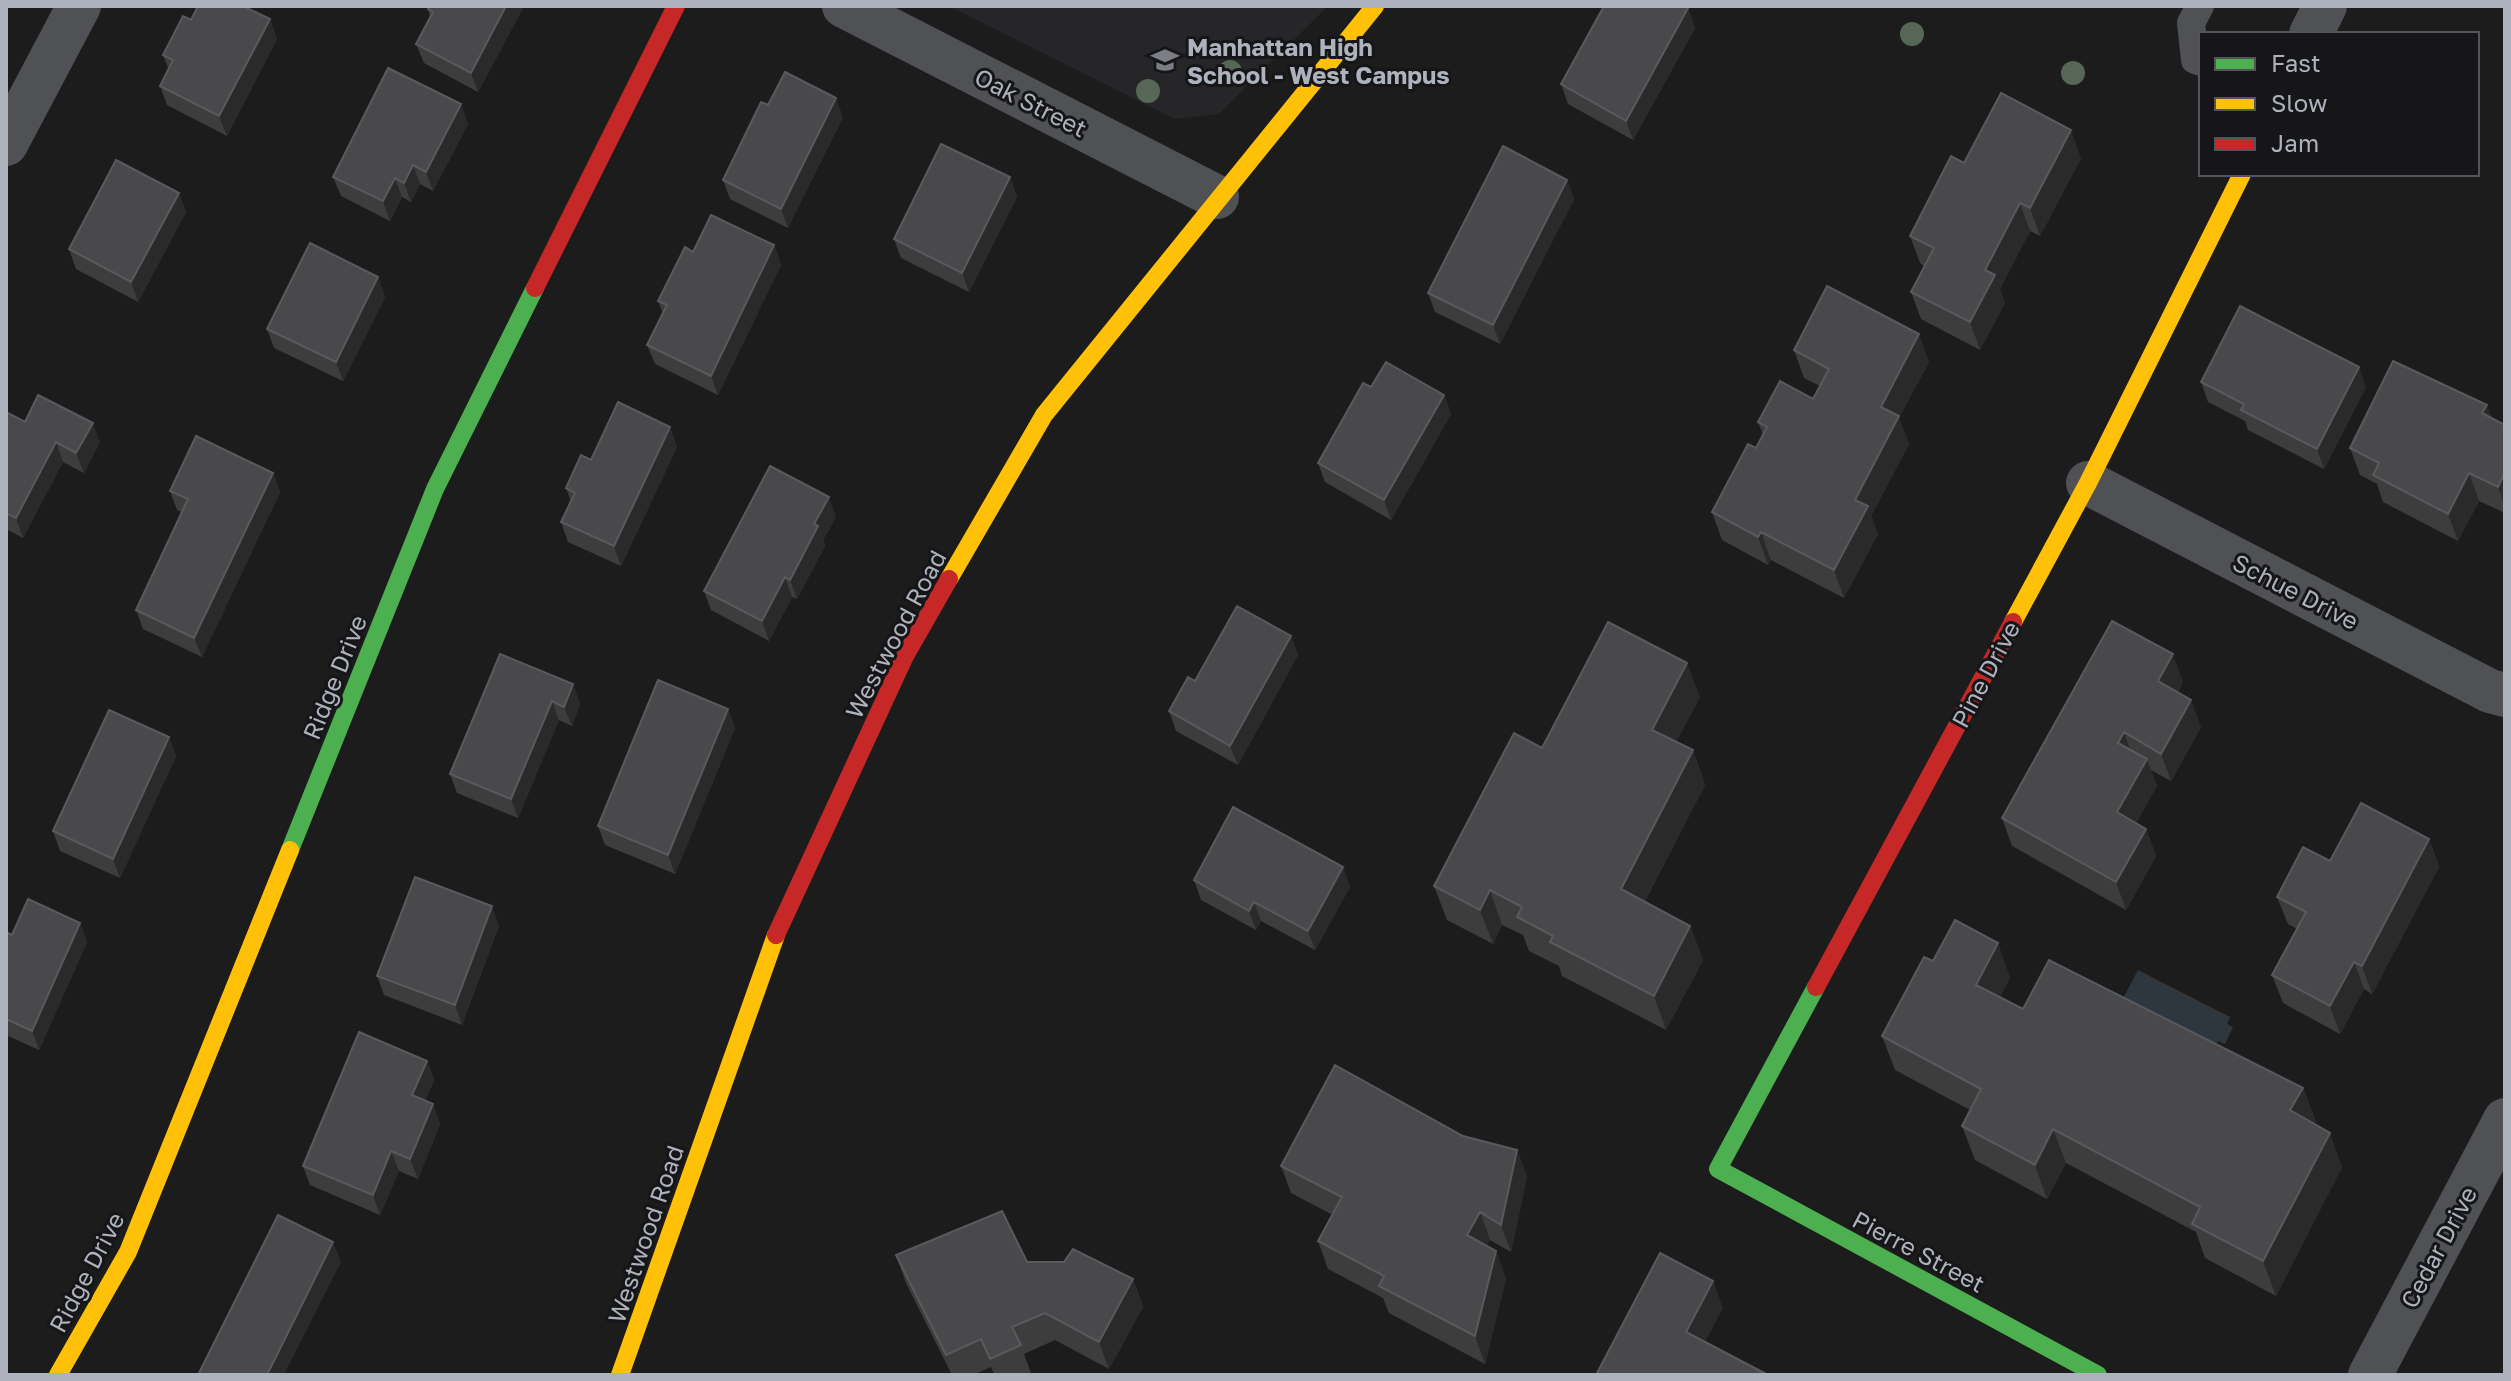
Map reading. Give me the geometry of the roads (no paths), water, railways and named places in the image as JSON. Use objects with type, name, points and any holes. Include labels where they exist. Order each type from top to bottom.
[{"type":"street","points":[[6,144],[79,6]]},
{"type":"street","name":"Ridge Drive","points":[[58,1375],[128,1252],[435,489],[676,6]]},
{"type":"street","name":"Oak Street","points":[[844,6],[1217,197]]},
{"type":"street","name":"Westwood Road","points":[[620,1375],[776,935],[905,656],[1044,415],[1217,197],[1375,6]]},
{"type":"street","points":[[2312,32],[2325,6]]},
{"type":"street","name":"Pine Drive","points":[[1718,1169],[2088,483],[2241,176]]},
{"type":"street","name":"Schue Drive","points":[[2088,483],[2490,691],[2505,695]]},
{"type":"street","name":"Cedar Drive","points":[[2370,1375],[2505,1120]]},
{"type":"street","name":"Pierre Street","points":[[1718,1169],[2098,1375]]},
{"type":"lane","points":[[2199,61],[2195,60],[2191,23],[2200,6]]},
{"type":"place","name":"Manhattan High School - West Campus","points":[[1165,60]]}]
